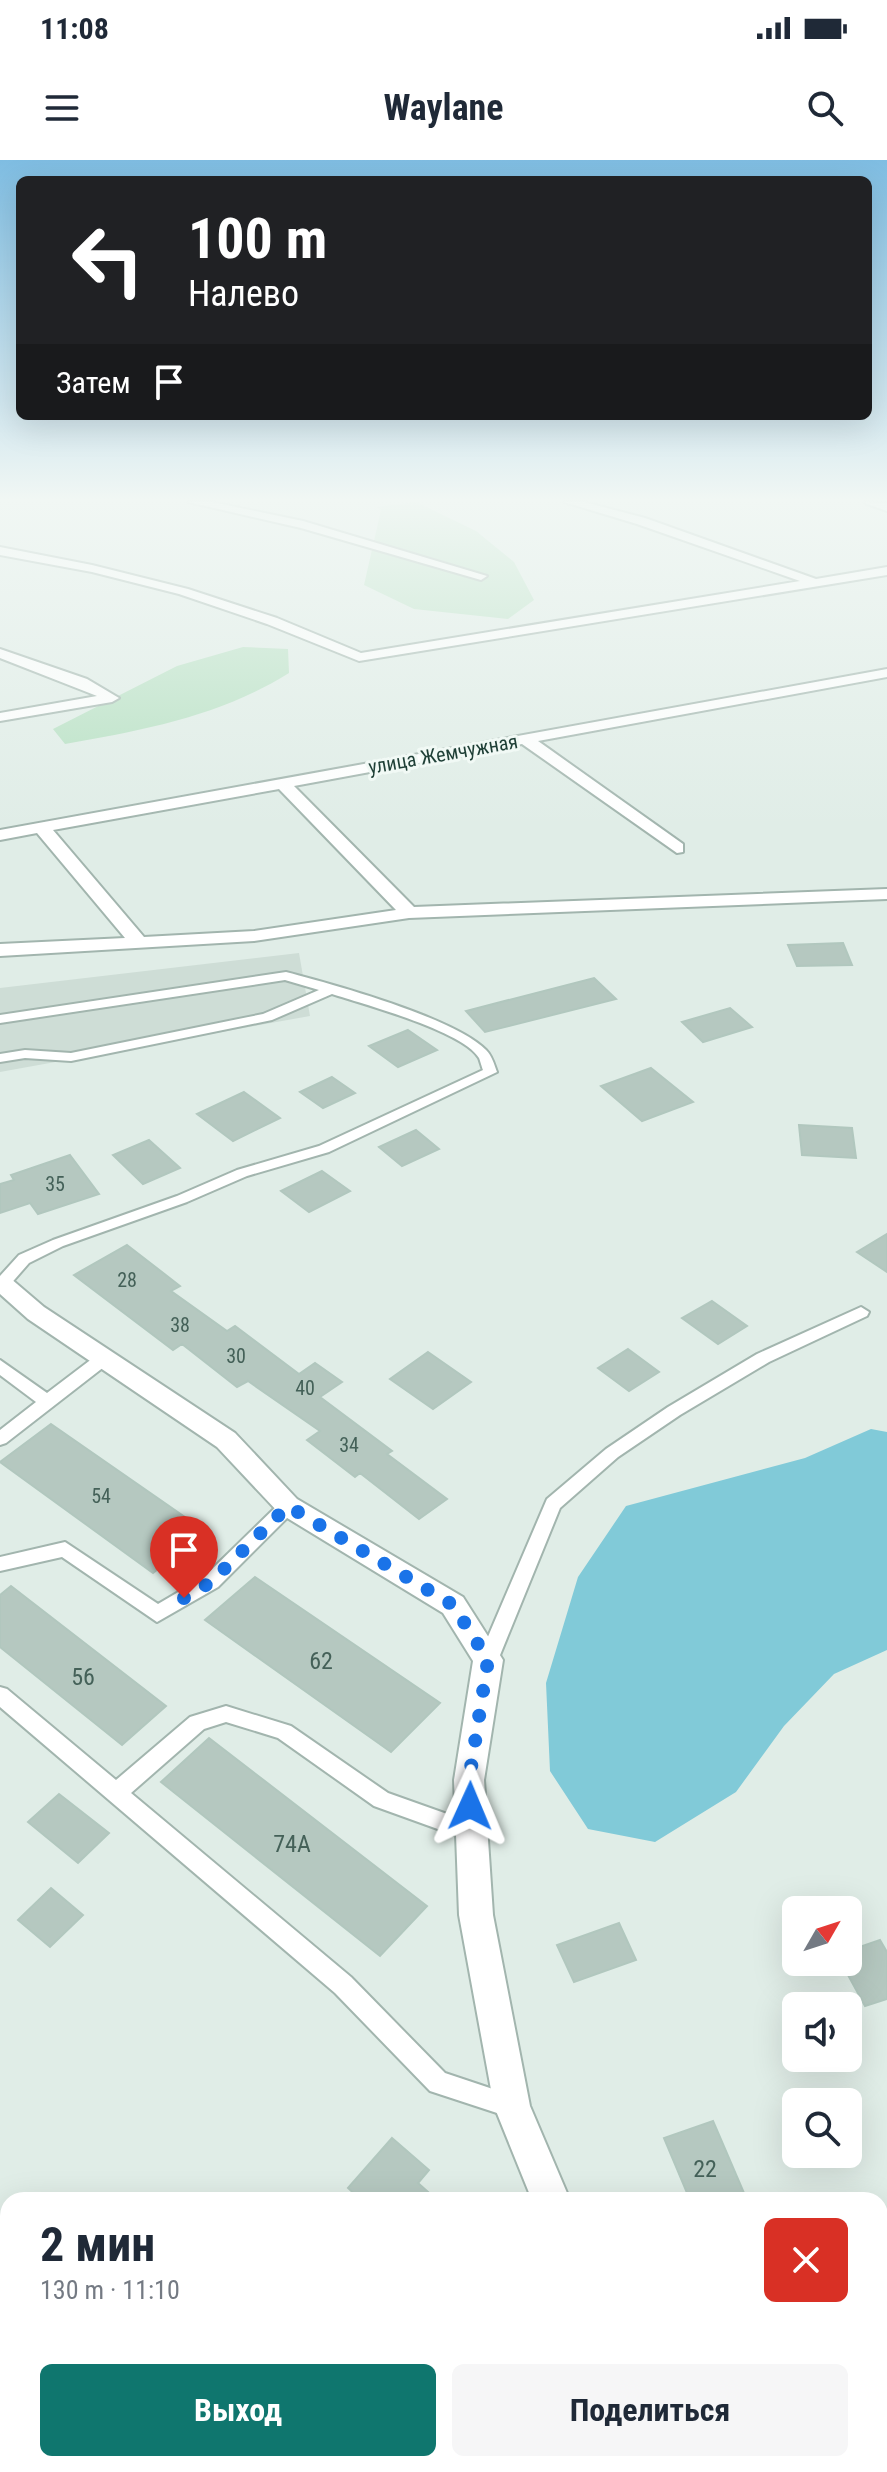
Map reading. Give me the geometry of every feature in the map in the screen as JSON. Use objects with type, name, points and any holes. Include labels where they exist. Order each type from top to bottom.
[{"type":"street","points":[[240,610],[303,631],[359,657],[649,610]]},
{"type":"street","points":[[0,653],[82,682],[112,698],[0,717]]},
{"type":"street","name":"улица Жемчужная","points":[[0,835],[887,673]]},
{"type":"street","points":[[525,739],[677,848]]},
{"type":"street","points":[[283,784],[409,913]]},
{"type":"street","points":[[42,828],[140,944]]},
{"type":"street","points":[[0,950],[254,936],[409,913],[887,894]]},
{"type":"street","points":[[2,1283],[36,1313],[226,1440],[288,1506],[453,1605],[488,1660],[469,1780],[476,1915],[512,2106],[548,2192]]},
{"type":"lane","points":[[0,1019],[286,976],[388,1008],[471,1043],[485,1056],[490,1072],[324,1149],[242,1173],[182,1199],[58,1243],[24,1259],[2,1283]]},
{"type":"lane","points":[[0,1058],[25,1054],[71,1057],[267,1017],[331,990]]},
{"type":"lane","points":[[488,1660],[553,1504],[612,1453],[674,1411],[763,1358],[861,1312]]},
{"type":"lane","points":[[0,1439],[103,1359]]},
{"type":"lane","points":[[0,1366],[47,1402]]},
{"type":"lane","points":[[0,1564],[65,1549],[157,1614],[211,1582],[288,1506]]},
{"type":"lane","points":[[0,1695],[343,1985],[438,2083],[512,2106]]},
{"type":"lane","points":[[116,1793],[197,1723],[226,1714],[284,1732],[381,1800],[471,1832]]},
{"type":"shaded area","points":[[299,953],[310,1016],[0,1072],[0,988]]},
{"type":"green space","points":[[422,610],[520,610],[508,619]]},
{"type":"green space","points":[[243,647],[288,649],[289,673],[209,711],[152,727],[65,744],[53,729],[177,666]]},
{"type":"water","points":[[871,1429],[887,1432],[887,1650],[834,1674],[784,1726],[736,1792],[655,1842],[588,1829],[550,1771],[546,1683],[578,1577],[626,1506],[805,1458]]},
{"type":"building","points":[[843,943],[852,965],[797,966],[788,945]]},
{"type":"building","points":[[594,978],[616,999],[485,1032],[466,1011]]},
{"type":"building","points":[[730,1008],[752,1027],[703,1042],[682,1022]]},
{"type":"building","points":[[408,1030],[437,1050],[398,1067],[369,1046]]},
{"type":"building","points":[[651,1068],[693,1102],[642,1121],[601,1086]]},
{"type":"building","points":[[332,1077],[355,1093],[323,1108],[300,1092]]},
{"type":"building","points":[[244,1092],[280,1118],[233,1141],[197,1114]]},
{"type":"building","points":[[799,1125],[852,1128],[856,1158],[802,1155]]},
{"type":"building","points":[[416,1130],[439,1149],[402,1166],[379,1147]]},
{"type":"building","points":[[149,1140],[180,1168],[143,1184],[113,1155]]},
{"type":"building","points":[[70,1155],[99,1194],[38,1214],[30,1203],[0,1213],[0,1184],[14,1180],[11,1175]]},
{"type":"building","points":[[322,1171],[350,1191],[309,1212],[281,1191]]},
{"type":"building","points":[[887,1234],[887,1272],[857,1252]]},
{"type":"building","points":[[127,1245],[180,1286],[171,1291],[227,1331],[235,1326],[299,1374],[315,1363],[342,1382],[320,1397],[392,1451],[387,1454],[447,1499],[419,1519],[360,1473],[355,1477],[307,1440],[320,1431],[248,1381],[237,1387],[182,1344],[173,1350],[74,1275]]},
{"type":"building","points":[[712,1301],[747,1326],[718,1344],[682,1318]]},
{"type":"building","points":[[628,1349],[659,1372],[629,1391],[598,1368]]},
{"type":"building","points":[[428,1352],[471,1382],[433,1409],[390,1379]]},
{"type":"building","points":[[51,1424],[205,1531],[153,1573],[0,1462]]},
{"type":"building","points":[[255,1577],[440,1703],[391,1752],[205,1620]]},
{"type":"building","points":[[11,1586],[166,1706],[122,1745],[0,1647],[0,1595]]},
{"type":"building","points":[[209,1738],[427,1906],[380,1956],[161,1782]]},
{"type":"building","points":[[59,1794],[109,1833],[78,1863],[28,1822]]},
{"type":"building","points":[[51,1888],[83,1915],[50,1947],[18,1920]]},
{"type":"building","points":[[619,1923],[636,1960],[574,1982],[557,1945]]},
{"type":"building","points":[[880,1940],[887,1952],[887,1999],[865,2006],[862,1992],[857,1992],[849,1976],[862,1976],[862,1946]]},
{"type":"building","points":[[713,2121],[744,2192],[687,2192],[664,2138]]},
{"type":"building","points":[[392,2138],[429,2170],[418,2183],[428,2192],[352,2192],[348,2188]]},
{"type":"route","points":[[184,1598],[211,1582],[245,1545],[288,1506],[453,1605],[488,1660],[469,1780],[470,1806]]}]
